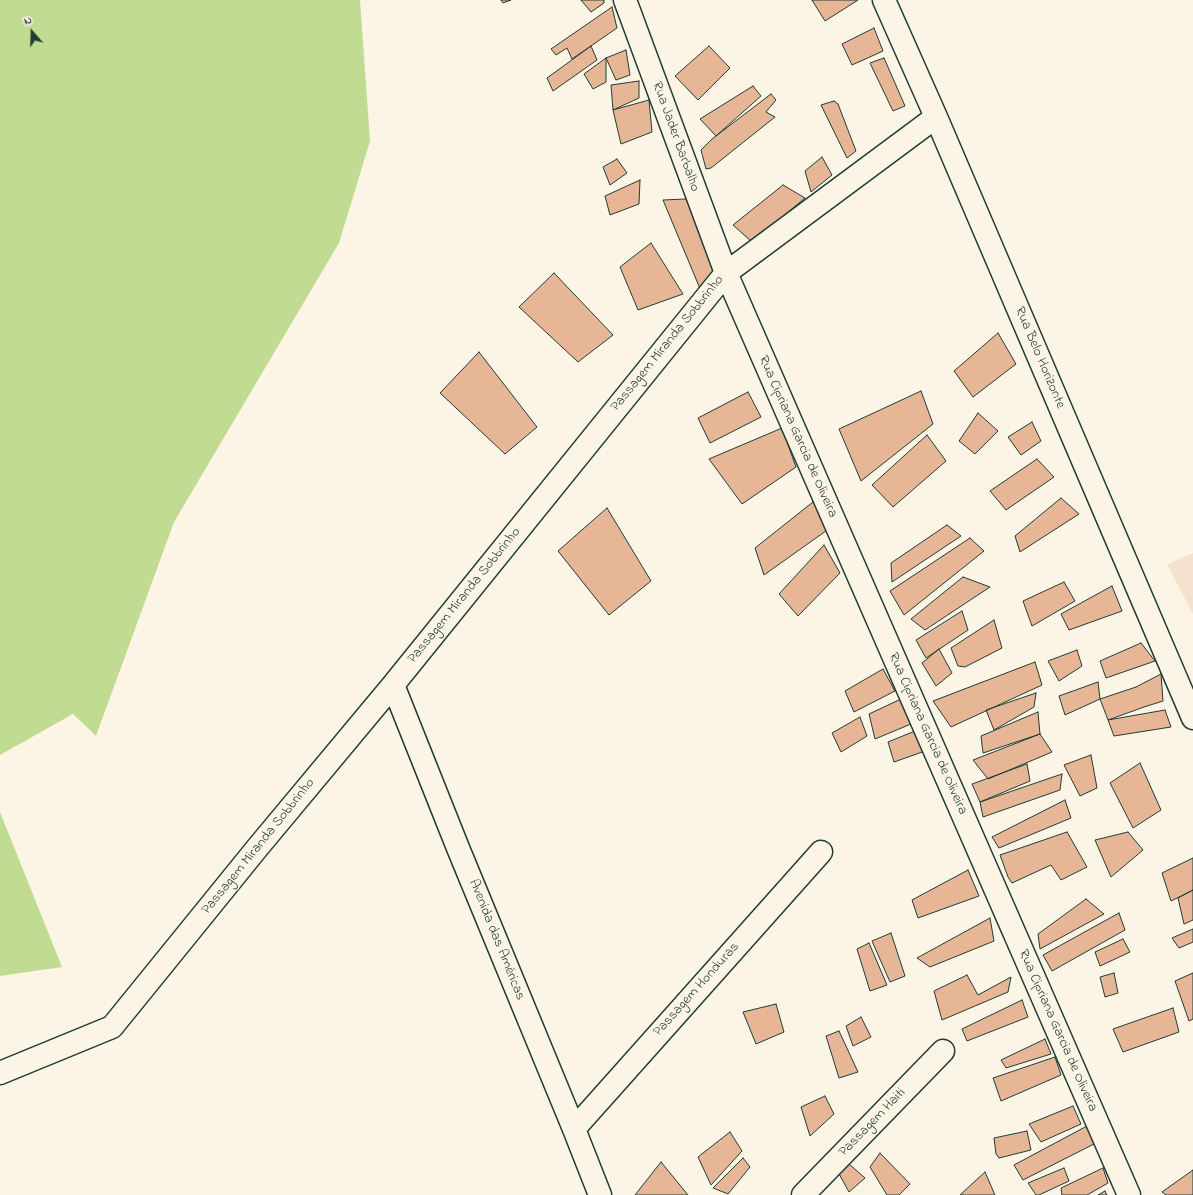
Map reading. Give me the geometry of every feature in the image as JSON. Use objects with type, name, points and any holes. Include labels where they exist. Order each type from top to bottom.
[{"type":"street","name":"Rua Jader Barbalho","points":[[625,0],[726,273]]},
{"type":"street","name":"Rua Belo Horizonte","points":[[884,0],[936,117],[1193,718]]},
{"type":"street","name":"Passagem Miranda Sobbrinho","points":[[0,1073],[112,1027],[253,853],[393,685],[726,273],[936,117]]},
{"type":"street","name":"Rua Cipriana Garcia de Oliveira","points":[[726,273],[1129,1195]]},
{"type":"street","name":"Avenida das Américas","points":[[393,685],[600,1195]]},
{"type":"street","name":"Passagem Honduras","points":[[574,1129],[821,852]]},
{"type":"street","name":"Passagem Haiti","points":[[803,1195],[943,1051]]},
{"type":"shaded area","points":[[1193,553],[1193,614],[1167,564]]},
{"type":"green space","points":[[0,0],[360,0],[370,141],[339,243],[174,522],[96,736],[73,714],[0,755]]},
{"type":"green space","points":[[0,812],[62,967],[0,976]]},
{"type":"building","points":[[501,0],[511,0],[503,3]]},
{"type":"building","points":[[581,0],[604,0],[604,3],[591,12]]},
{"type":"building","points":[[812,0],[858,0],[825,21]]},
{"type":"building","points":[[612,7],[617,28],[572,59],[567,48],[556,55],[551,49]]},
{"type":"building","points":[[874,28],[883,51],[852,65],[842,44]]},
{"type":"building","points":[[591,46],[597,60],[553,91],[547,78]]},
{"type":"building","points":[[709,46],[730,68],[698,100],[675,76]]},
{"type":"building","points":[[626,50],[630,75],[616,80],[606,58]]},
{"type":"building","points":[[606,58],[606,82],[593,89],[584,74]]},
{"type":"building","points":[[884,58],[905,106],[893,111],[870,63]]},
{"type":"building","points":[[639,81],[639,98],[613,110],[611,85]]},
{"type":"building","points":[[753,86],[761,96],[716,136],[700,119]]},
{"type":"building","points":[[771,94],[776,100],[766,112],[775,117],[711,168],[706,169],[701,150],[712,139]]},
{"type":"building","points":[[649,100],[652,132],[621,144],[613,110]]},
{"type":"building","points":[[834,101],[838,104],[856,151],[847,158],[821,105]]},
{"type":"building","points":[[822,157],[832,175],[811,192],[805,171]]},
{"type":"building","points":[[617,159],[627,173],[610,185],[603,167]]},
{"type":"building","points":[[640,180],[639,204],[610,215],[605,196]]},
{"type":"building","points":[[783,185],[805,198],[752,242],[733,225]]},
{"type":"building","points":[[686,199],[720,273],[701,291],[663,200]]},
{"type":"building","points":[[651,243],[683,294],[638,310],[620,267]]},
{"type":"building","points":[[554,273],[613,335],[578,362],[519,307]]},
{"type":"building","points":[[998,333],[1016,364],[973,397],[954,371]]},
{"type":"building","points":[[479,352],[537,427],[505,454],[440,393]]},
{"type":"building","points":[[921,391],[933,424],[861,481],[839,429]]},
{"type":"building","points":[[748,392],[761,417],[710,443],[698,418]]},
{"type":"building","points":[[978,413],[998,431],[975,454],[959,441]]},
{"type":"building","points":[[1032,422],[1041,441],[1021,455],[1008,437]]},
{"type":"building","points":[[782,428],[796,467],[742,504],[709,459]]},
{"type":"building","points":[[927,435],[946,461],[893,507],[872,485]]},
{"type":"building","points":[[1037,459],[1054,477],[1006,510],[990,491]]},
{"type":"building","points":[[1061,498],[1079,514],[1020,552],[1015,536]]},
{"type":"building","points":[[813,502],[830,528],[764,575],[755,548]]},
{"type":"building","points":[[607,508],[651,581],[609,615],[558,551]]},
{"type":"building","points":[[947,525],[961,536],[892,582],[891,563]]},
{"type":"building","points":[[970,538],[984,551],[904,615],[890,591]]},
{"type":"building","points":[[824,545],[840,573],[798,616],[779,594]]},
{"type":"building","points":[[963,577],[990,587],[925,630],[911,619]]},
{"type":"building","points":[[1064,582],[1075,601],[1032,626],[1023,601]]},
{"type":"building","points":[[1112,586],[1122,611],[1069,630],[1061,614]]},
{"type":"building","points":[[962,611],[968,630],[926,658],[916,640]]},
{"type":"building","points":[[994,620],[1002,648],[965,667],[958,666],[951,648]]},
{"type":"building","points":[[1141,643],[1155,661],[1106,678],[1100,661]]},
{"type":"building","points":[[939,649],[952,673],[936,686],[922,663]]},
{"type":"building","points":[[1077,650],[1082,666],[1059,681],[1048,661]]},
{"type":"building","points":[[1035,662],[1042,685],[951,727],[933,701]]},
{"type":"building","points":[[883,669],[895,691],[854,712],[845,691]]},
{"type":"building","points":[[1161,674],[1163,701],[1108,720],[1100,699],[1136,687]]},
{"type":"building","points":[[1098,682],[1100,699],[1065,715],[1059,696]]},
{"type":"building","points":[[1036,693],[1034,707],[994,730],[986,710]]},
{"type":"building","points":[[901,699],[911,724],[875,739],[869,714]]},
{"type":"building","points":[[1165,710],[1171,727],[1114,736],[1108,720]]},
{"type":"building","points":[[1038,712],[1040,734],[983,753],[981,736]]},
{"type":"building","points":[[860,717],[867,736],[841,752],[832,733]]},
{"type":"building","points":[[915,731],[925,751],[894,762],[888,742]]},
{"type":"building","points":[[1040,734],[1052,752],[988,779],[973,760]]},
{"type":"building","points":[[1091,755],[1097,788],[1080,796],[1064,765]]},
{"type":"building","points":[[1140,763],[1161,810],[1133,828],[1110,783]]},
{"type":"building","points":[[1027,764],[1030,781],[980,802],[972,784]]},
{"type":"building","points":[[1062,774],[1060,790],[983,817],[980,802]]},
{"type":"building","points":[[1065,800],[1071,818],[999,848],[992,837]]},
{"type":"building","points":[[1067,832],[1087,867],[1061,880],[1051,865],[1012,883],[1008,877],[1000,855]]},
{"type":"building","points":[[1128,832],[1143,850],[1111,877],[1095,840]]},
{"type":"building","points":[[1193,858],[1193,890],[1171,901],[1162,873]]},
{"type":"building","points":[[968,870],[979,896],[918,918],[912,900]]},
{"type":"building","points":[[1193,890],[1193,920],[1184,924],[1178,898]]},
{"type":"building","points":[[1086,899],[1104,914],[1040,949],[1038,934]]},
{"type":"building","points":[[1119,913],[1125,930],[1052,971],[1043,955]]},
{"type":"building","points":[[990,918],[994,941],[930,967],[917,958]]},
{"type":"building","points":[[1193,929],[1193,942],[1179,948],[1172,938]]},
{"type":"building","points":[[891,933],[905,976],[890,982],[872,941]]},
{"type":"building","points":[[1123,939],[1130,952],[1100,966],[1095,952]]},
{"type":"building","points":[[869,943],[887,985],[870,991],[857,949]]},
{"type":"building","points":[[1114,973],[1118,993],[1105,997],[1100,977]]},
{"type":"building","points":[[1193,973],[1193,1019],[1189,1021],[1175,981]]},
{"type":"building","points":[[967,975],[978,995],[1011,977],[1008,992],[942,1020],[934,991]]},
{"type":"building","points":[[1022,1000],[1028,1017],[967,1041],[962,1029]]},
{"type":"building","points":[[776,1004],[784,1032],[756,1044],[743,1012]]},
{"type":"building","points":[[1173,1008],[1179,1032],[1123,1052],[1113,1029]]},
{"type":"building","points":[[861,1017],[871,1037],[853,1046],[846,1026]]},
{"type":"building","points":[[839,1031],[858,1072],[839,1078],[826,1036]]},
{"type":"building","points":[[1045,1039],[1051,1054],[1006,1068],[1001,1060]]},
{"type":"building","points":[[1055,1057],[1061,1075],[1001,1101],[993,1078]]},
{"type":"building","points":[[825,1096],[834,1114],[810,1136],[801,1107]]},
{"type":"building","points":[[1073,1106],[1081,1124],[1041,1142],[1029,1124]]},
{"type":"building","points":[[1087,1126],[1094,1144],[1023,1180],[1014,1165]]},
{"type":"building","points":[[1027,1131],[1031,1150],[999,1158],[996,1154],[994,1138]]},
{"type":"building","points":[[730,1132],[742,1151],[711,1185],[698,1157]]},
{"type":"building","points":[[880,1153],[910,1184],[899,1195],[887,1195],[870,1167]]},
{"type":"building","points":[[743,1158],[750,1167],[728,1194],[713,1188]]},
{"type":"building","points":[[661,1162],[688,1195],[635,1195]]},
{"type":"building","points":[[848,1163],[865,1178],[849,1192],[838,1172]]},
{"type":"building","points":[[1064,1168],[1069,1181],[1039,1195],[1036,1195],[1028,1183]]},
{"type":"building","points":[[1103,1168],[1108,1183],[1087,1195],[1062,1195],[1061,1188]]},
{"type":"building","points":[[1193,1170],[1193,1195],[1166,1195],[1162,1192]]},
{"type":"building","points":[[985,1172],[995,1195],[960,1195]]},
{"type":"building","points":[[1105,1191],[1107,1195],[1098,1195]]}]
